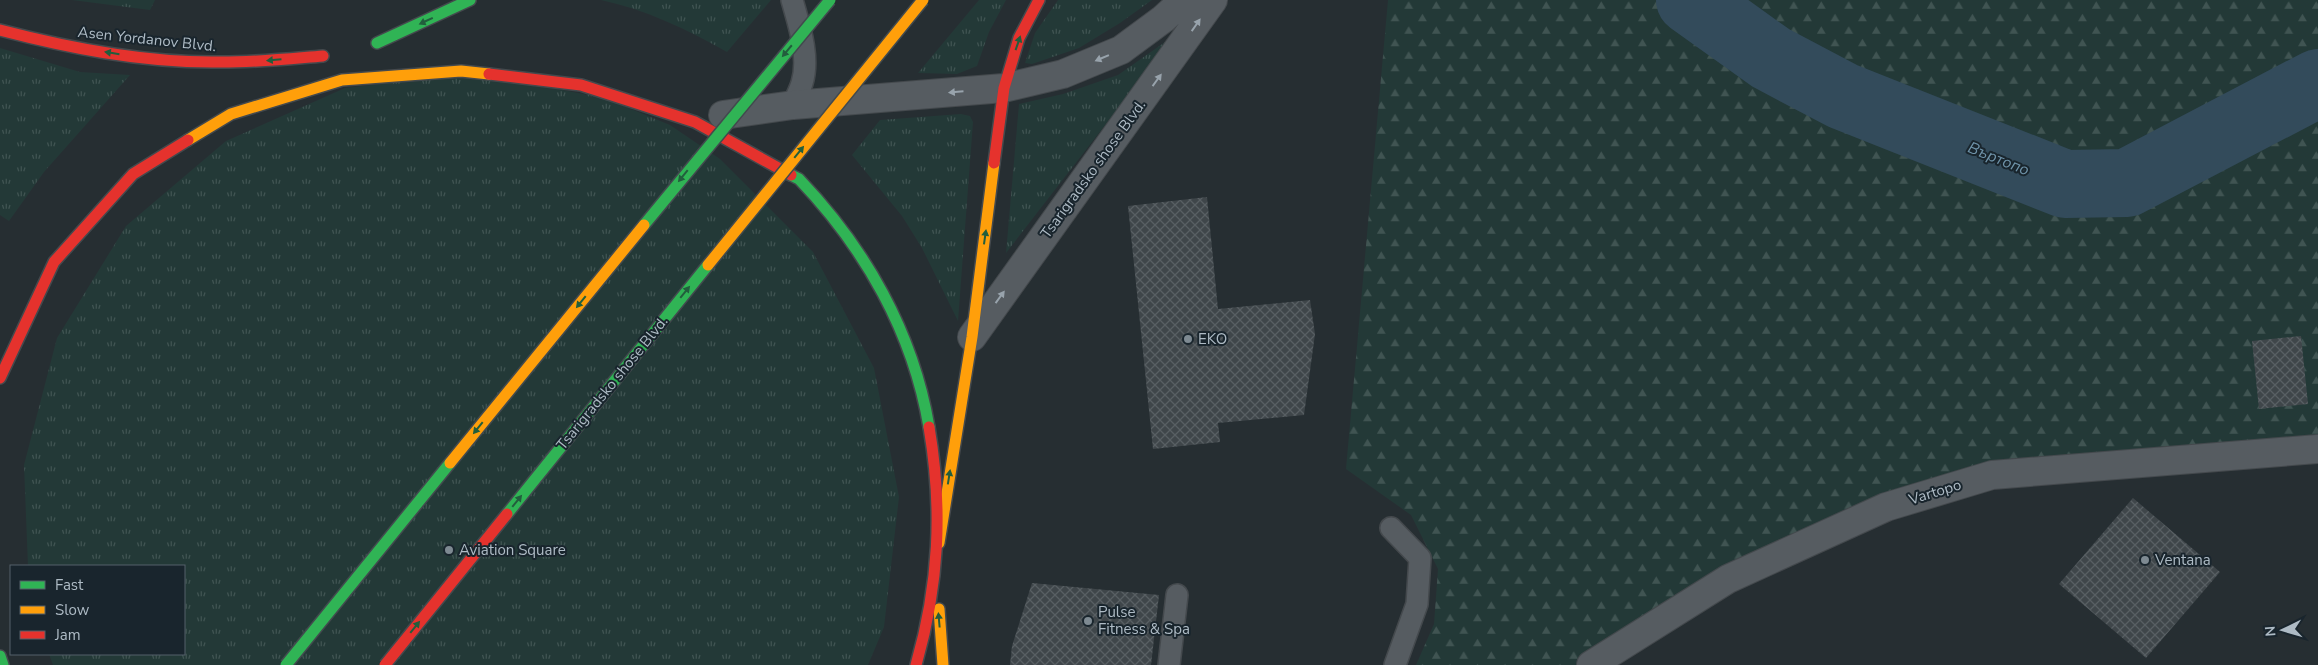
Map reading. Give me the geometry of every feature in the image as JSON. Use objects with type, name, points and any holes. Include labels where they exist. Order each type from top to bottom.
[{"type":"main road","points":[[414,39],[373,44],[470,0]]},
{"type":"main road","points":[[286,665],[706,148],[830,0]]},
{"type":"main road","name":"Tsarigradsko shose Blvd.","points":[[385,665],[923,0]]},
{"type":"main road","points":[[938,543],[972,337],[1004,88],[1019,38],[1039,0]]},
{"type":"main road","name":"Asen Yordanov Blvd.","points":[[0,30],[55,44],[127,55],[196,62],[258,61],[327,55],[276,72]]},
{"type":"main road","points":[[0,378],[22,316],[63,245],[115,182],[151,148]]},
{"type":"main road","points":[[766,148],[817,197],[856,246],[888,301],[912,358],[929,418],[938,480],[936,576],[924,640],[916,665]]},
{"type":"main road","points":[[936,576],[943,665]]},
{"type":"main road","points":[[0,656],[4,665]]},
{"type":"street","points":[[724,116],[793,105],[1004,88],[1063,74],[1121,50],[1163,19],[1184,0]]},
{"type":"street","name":"Tsarigradsko shose Blvd.","points":[[972,337],[1213,0]]},
{"type":"street","name":"Vartopo","points":[[1591,665],[1728,580],[1886,507],[1992,475],[2318,449]]},
{"type":"lane","points":[[792,0],[802,43],[804,68],[803,82],[793,105]]},
{"type":"lane","points":[[1391,528],[1420,558],[1417,604],[1395,665]]},
{"type":"lane","points":[[1169,665],[1177,595]]},
{"type":"green space","points":[[72,0],[155,0],[150,10]]},
{"type":"green space","points":[[601,0],[771,0],[727,52],[666,21],[634,9]]},
{"type":"green space","points":[[979,0],[1006,0],[989,32],[977,66],[957,74],[918,73]]},
{"type":"green space","points":[[1058,0],[1152,0],[1120,23],[1079,48],[1032,64],[1025,63],[1035,33]]},
{"type":"green space","points":[[1388,0],[2318,0],[2318,449],[1992,475],[1886,507],[1591,665],[1416,665],[1434,624],[1438,569],[1411,515],[1346,469]]},
{"type":"green space","points":[[1175,35],[1006,253],[1019,104],[1063,94],[1118,75]]},
{"type":"green space","points":[[0,48],[80,72],[130,75],[44,172],[9,221],[0,215]]},
{"type":"green space","points":[[475,73],[604,98],[670,125],[720,159],[813,252],[874,368],[899,497],[884,627],[868,665],[53,665],[49,655],[185,655],[185,565],[28,565],[24,465],[57,338],[126,226],[226,141],[345,88]]},
{"type":"green space","points":[[961,114],[970,116],[973,122],[958,321],[922,248],[902,216],[852,155],[880,120]]},
{"type":"building","points":[[1207,197],[1218,309],[1310,300],[1315,334],[1304,415],[1218,423],[1220,442],[1153,449],[1128,206]]},
{"type":"building","points":[[2301,336],[2308,404],[2259,409],[2252,341]]},
{"type":"building","points":[[2133,498],[2220,572],[2146,658],[2059,584]]},
{"type":"building","name":"Pulse Fitness & Spa","points":[[1032,583],[1159,595],[1151,665],[1010,665],[1012,646]]},
{"type":"waterway","name":"Въртопо","points":[[1690,0],[1771,58],[1843,96],[2065,184],[2127,183],[2318,83]]},
{"type":"traffic: fast","points":[[377,43],[470,0]]},
{"type":"traffic: fast","points":[[644,225],[830,0]]},
{"type":"traffic: fast","points":[[791,175],[799,179],[845,234],[883,293],[911,358],[922,392],[929,427]]},
{"type":"traffic: fast","points":[[507,514],[708,265]]},
{"type":"traffic: fast","points":[[286,665],[450,463]]},
{"type":"traffic: fast","points":[[0,656],[3,665]]},
{"type":"traffic: slow","points":[[708,265],[923,0]]},
{"type":"traffic: slow","points":[[188,140],[231,114],[342,80],[461,71],[489,74]]},
{"type":"traffic: slow","points":[[939,543],[972,337],[994,163]]},
{"type":"traffic: slow","points":[[450,463],[644,225]]},
{"type":"traffic: slow","points":[[939,609],[943,665]]},
{"type":"traffic: jam","points":[[994,163],[1004,88],[1019,38],[1039,0]]},
{"type":"traffic: jam","points":[[0,30],[78,48],[158,60],[240,62],[323,56]]},
{"type":"traffic: jam","points":[[489,74],[581,85],[695,122],[791,175]]},
{"type":"traffic: jam","points":[[0,378],[54,262],[133,174],[188,140]]},
{"type":"traffic: jam","points":[[916,665],[930,606],[936,547],[936,488],[929,427]]},
{"type":"traffic: jam","points":[[385,665],[507,514]]},
{"type":"place","name":"EKO","points":[[1188,339]]},
{"type":"place","name":"Aviation Square","points":[[449,550]]},
{"type":"place","name":"Ventana","points":[[2145,560]]},
{"type":"place","name":"Pulse Fitness & Spa","points":[[1088,621]]}]
